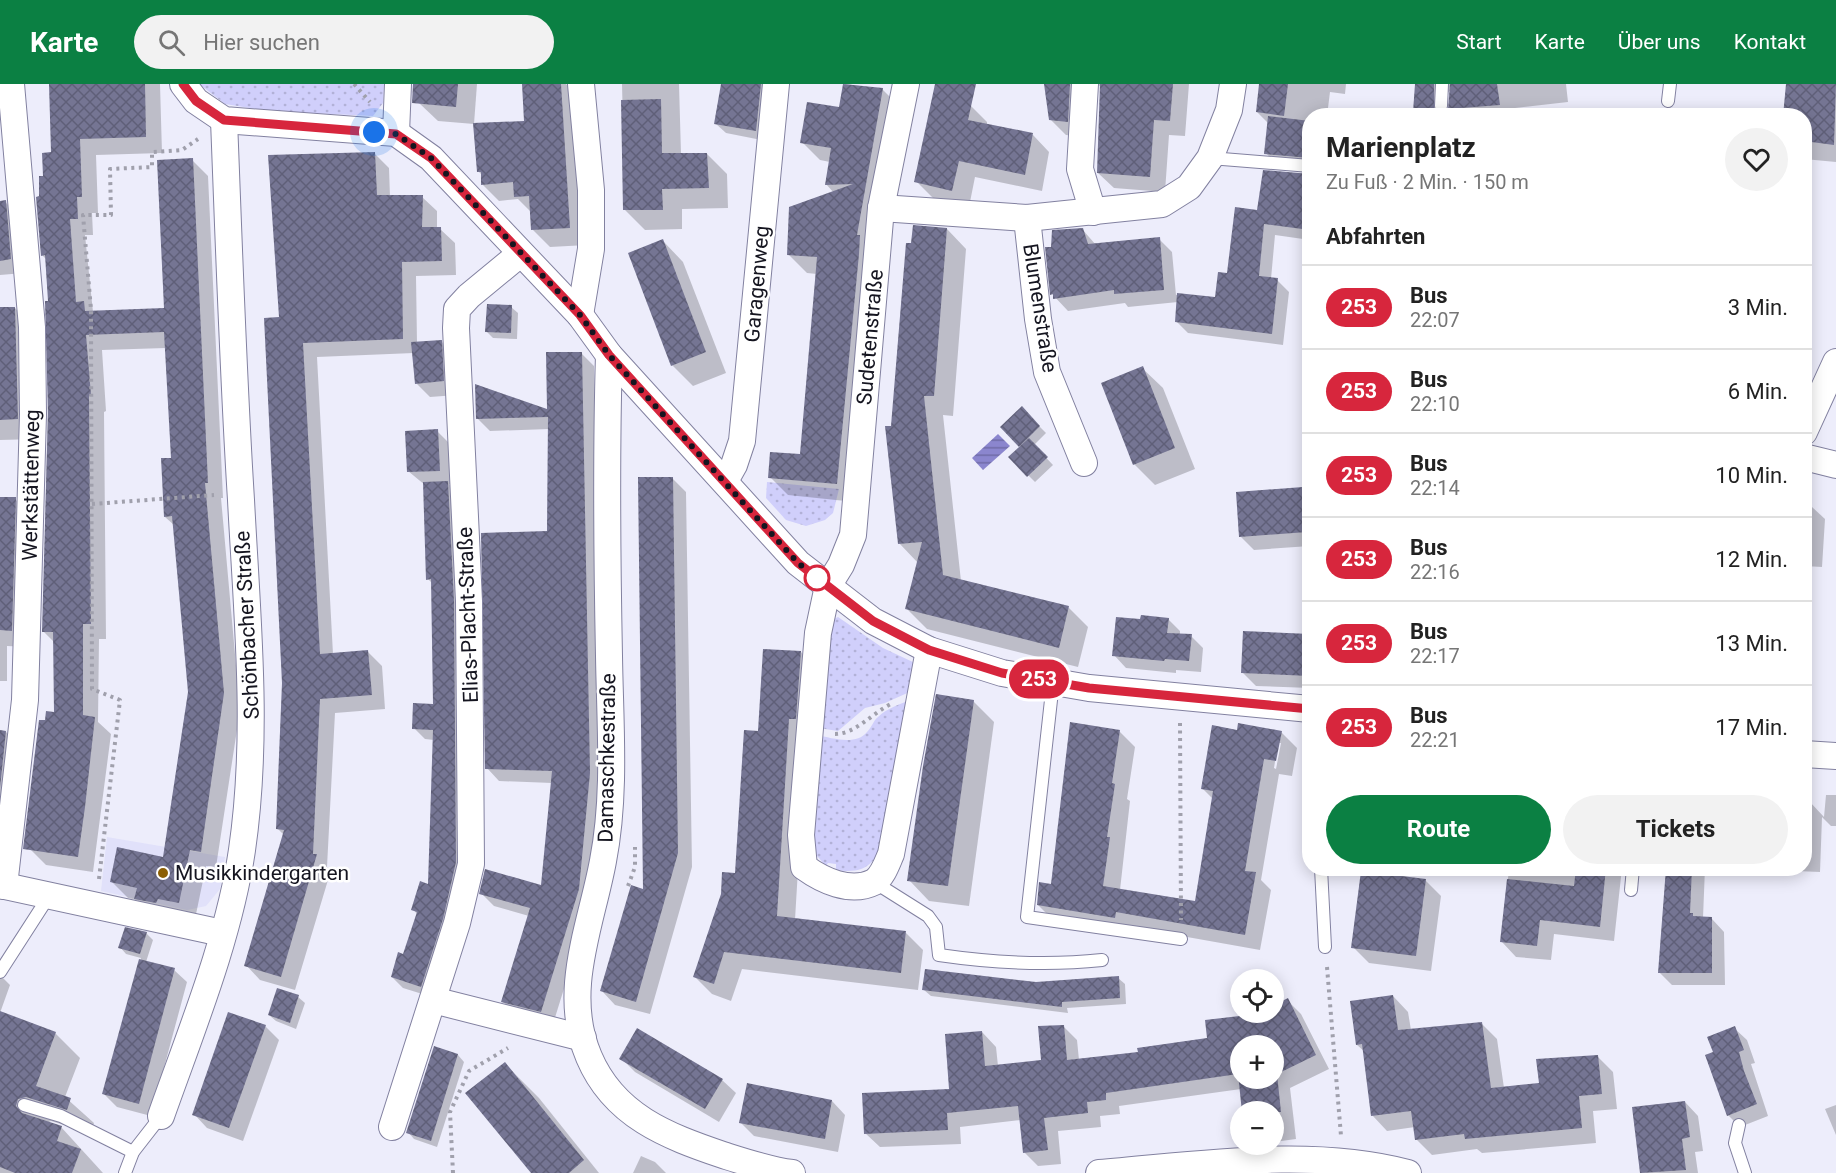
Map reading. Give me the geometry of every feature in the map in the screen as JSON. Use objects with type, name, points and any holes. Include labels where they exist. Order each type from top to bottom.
[{"type":"street","name":"Werkstättenweg","points":[[2,885],[25,700],[33,414],[32,327],[11,84]]},
{"type":"street","points":[[183,84],[196,101],[224,120],[396,134],[431,158],[520,255],[580,315],[609,355],[798,563],[873,621],[929,650],[1002,673],[1053,682],[1302,708]]},
{"type":"street","points":[[396,134],[398,84]]},
{"type":"street","points":[[580,315],[591,249],[591,201],[581,84]]},
{"type":"street","name":"Garagenweg","points":[[725,481],[734,465],[742,441],[776,84]]},
{"type":"street","name":"Sudetenstraße","points":[[874,882],[856,885],[825,882],[804,867],[801,835],[818,633],[828,586],[841,565],[853,535],[881,208],[906,84]]},
{"type":"street","points":[[1085,84],[1080,169],[1093,212]]},
{"type":"street","name":"Blumenstraße","points":[[881,208],[1027,218],[1162,204],[1190,188],[1210,158],[1229,110],[1233,84]]},
{"type":"street","name":"Schönbacher Straße","points":[[161,1116],[236,886],[250,784],[251,683],[240,493],[224,120]]},
{"type":"street","name":"Blumenstraße","points":[[1027,218],[1038,319],[1047,372],[1084,463]]},
{"type":"street","name":"Elias-Placht-Straße","points":[[392,1127],[467,890],[472,840],[470,601],[456,328],[457,309],[469,296],[520,255]]},
{"type":"street","name":"Damaschkestraße","points":[[609,355],[607,422],[610,808],[597,897],[579,958],[578,1006],[583,1038],[589,1057],[612,1095],[646,1124],[674,1139],[792,1173]]},
{"type":"street","points":[[1812,414],[1836,362]]},
{"type":"street","points":[[1812,459],[1836,465]]},
{"type":"street","points":[[874,882],[882,873],[891,854],[929,650]]},
{"type":"street","points":[[1812,754],[1836,756]]},
{"type":"street","points":[[2,885],[222,933]]},
{"type":"street","points":[[433,999],[583,1038]]},
{"type":"street","points":[[1099,1173],[1270,1159],[1344,1163],[1408,1173]]},
{"type":"lane","points":[[1441,106],[1442,84]]},
{"type":"lane","points":[[1668,102],[1670,84]]},
{"type":"lane","points":[[1210,158],[1302,165]]},
{"type":"lane","points":[[1053,682],[1028,917],[1180,939]]},
{"type":"lane","points":[[1321,876],[1325,947]]},
{"type":"lane","points":[[1631,890],[1632,876]]},
{"type":"lane","points":[[874,882],[928,916],[936,927],[939,955],[986,962],[1031,964],[1102,960]]},
{"type":"lane","points":[[0,972],[49,896]]},
{"type":"lane","points":[[24,1106],[61,1116],[133,1152]]},
{"type":"lane","points":[[125,1173],[133,1152],[161,1116]]},
{"type":"lane","points":[[1738,1125],[1735,1143],[1745,1173]]},
{"type":"path","points":[[96,906],[120,700],[92,689],[91,310],[83,215],[111,214],[110,169],[152,167],[152,152],[182,150],[224,120]]},
{"type":"path","points":[[92,504],[240,493]]},
{"type":"path","points":[[810,729],[837,735],[850,732],[879,709],[921,692]]},
{"type":"path","points":[[1180,696],[1180,939]]},
{"type":"path","points":[[1325,947],[1344,1163]]},
{"type":"path","points":[[453,1173],[450,1112],[468,1071],[542,1028]]},
{"type":"shaded area","points":[[199,84],[384,84],[383,103],[373,116],[269,111],[225,104]]},
{"type":"shaded area","points":[[998,434],[1010,446],[983,470],[972,458]]},
{"type":"shaded area","points":[[767,482],[839,489],[833,513],[825,520],[806,526],[786,520],[766,498]]},
{"type":"shaded area","points":[[838,617],[883,648],[915,663],[914,690],[885,703],[865,708],[838,731],[825,729],[818,725],[832,620]]},
{"type":"shaded area","points":[[912,699],[885,841],[881,850],[872,862],[861,869],[846,871],[836,870],[836,864],[828,863],[826,866],[817,856],[812,839],[817,735],[843,740],[857,739],[867,732],[882,714]]},
{"type":"shaded area","name":"Musikkindergarten","points":[[107,837],[225,857],[220,889],[206,906],[187,910],[101,891]]},
{"type":"building","points":[[49,84],[145,84],[146,137],[80,139],[82,197],[77,197],[78,219],[70,219],[76,302],[84,301],[85,311],[164,308],[157,160],[193,158],[208,483],[205,483],[224,693],[201,852],[190,850],[179,903],[158,899],[156,903],[134,899],[137,888],[110,882],[117,847],[163,857],[188,692],[172,516],[164,517],[161,458],[171,458],[164,332],[86,335],[91,395],[89,396],[91,624],[83,624],[83,715],[95,717],[85,807],[78,857],[23,849],[39,720],[45,720],[46,711],[54,712],[53,632],[42,632],[48,414],[45,301],[48,301],[45,255],[41,256],[36,197],[39,196],[39,176],[43,176],[42,153],[51,152]]},
{"type":"building","points":[[413,84],[458,84],[456,107],[412,103]]},
{"type":"building","points":[[522,84],[561,84],[570,228],[531,230],[529,196],[514,197],[513,182],[481,185],[481,172],[477,172],[473,123],[524,121]]},
{"type":"building","points":[[721,84],[761,84],[756,131],[714,124]]},
{"type":"building","points":[[843,84],[883,88],[857,235],[860,235],[859,254],[837,484],[768,478],[770,452],[800,454],[817,257],[787,255],[789,207],[853,184],[825,185],[831,148],[800,143],[807,102],[839,107]]},
{"type":"building","points":[[935,84],[976,84],[968,120],[1033,133],[1025,175],[959,161],[952,191],[914,182]]},
{"type":"building","points":[[1044,84],[1070,84],[1068,122],[1049,120]]},
{"type":"building","points":[[1100,84],[1173,84],[1170,121],[1154,120],[1150,177],[1097,173]]},
{"type":"building","points":[[1259,84],[1288,84],[1284,116],[1256,112]]},
{"type":"building","points":[[1415,84],[1434,84],[1434,108],[1413,108]]},
{"type":"building","points":[[1450,84],[1497,84],[1500,105],[1448,108]]},
{"type":"building","points":[[1786,84],[1836,84],[1834,145],[1812,142],[1812,108],[1784,108]]},
{"type":"building","points":[[661,99],[662,153],[707,153],[709,188],[662,189],[663,210],[623,210],[621,100]]},
{"type":"building","points":[[1268,116],[1302,120],[1302,157],[1264,154]]},
{"type":"building","points":[[375,152],[377,195],[423,195],[422,227],[441,227],[442,261],[402,262],[403,339],[303,343],[320,654],[368,650],[372,695],[320,699],[313,854],[317,854],[281,977],[244,966],[284,830],[276,829],[282,683],[264,318],[279,317],[268,155]]},
{"type":"building","points":[[1263,170],[1302,173],[1302,229],[1264,224],[1259,276],[1278,278],[1272,334],[1175,322],[1177,293],[1215,297],[1218,272],[1227,273],[1235,207],[1257,210]]},
{"type":"building","points":[[6,200],[11,259],[0,261],[0,201]]},
{"type":"building","points":[[913,225],[947,228],[934,396],[924,396],[943,575],[1069,606],[1059,648],[905,609],[922,542],[898,544],[885,426],[891,426],[906,243],[911,243]]},
{"type":"building","points":[[1083,228],[1088,244],[1160,237],[1164,290],[1114,294],[1114,290],[1053,299],[1053,294],[1050,295],[1045,247],[1051,247],[1052,230]]},
{"type":"building","points":[[663,239],[706,352],[671,366],[628,253]]},
{"type":"building","points":[[487,304],[512,305],[511,333],[485,332]]},
{"type":"building","points":[[0,307],[15,307],[18,419],[0,420]]},
{"type":"building","points":[[442,340],[444,381],[415,384],[411,342]]},
{"type":"building","points":[[546,352],[582,352],[590,773],[579,889],[541,1012],[501,1002],[530,908],[479,894],[485,869],[541,885],[552,771],[485,769],[481,533],[547,531],[548,417],[476,419],[475,384],[547,409]]},
{"type":"building","points":[[1143,366],[1175,448],[1133,465],[1101,383]]},
{"type":"building","points":[[1022,406],[1040,426],[1019,447],[1000,427]]},
{"type":"building","points":[[438,429],[440,471],[407,472],[405,431]]},
{"type":"building","points":[[1029,438],[1048,457],[1027,477],[1008,457]]},
{"type":"building","points":[[638,477],[673,477],[678,853],[636,1002],[600,991],[631,885],[643,889]]},
{"type":"building","points":[[448,481],[454,601],[456,862],[443,919],[421,987],[391,977],[398,952],[403,954],[417,912],[411,910],[420,881],[428,884],[433,730],[412,729],[413,703],[433,704],[431,579],[426,580],[423,482]]},
{"type":"building","points":[[1302,487],[1302,532],[1239,537],[1236,492]]},
{"type":"building","points":[[0,497],[16,497],[12,631],[0,630]]},
{"type":"building","points":[[1141,615],[1169,618],[1167,633],[1192,634],[1189,661],[1112,656],[1116,617],[1140,619]]},
{"type":"building","points":[[1243,631],[1302,634],[1302,676],[1241,673]]},
{"type":"building","points":[[763,649],[801,651],[796,719],[789,719],[777,916],[906,931],[901,973],[724,952],[714,984],[693,977],[721,894],[722,872],[735,873],[744,730],[758,731]]},
{"type":"building","points":[[936,694],[974,700],[948,886],[907,881],[923,766]]},
{"type":"building","points":[[1070,722],[1120,730],[1112,783],[1115,784],[1103,886],[1195,901],[1213,791],[1201,789],[1212,725],[1237,730],[1238,723],[1282,731],[1276,761],[1264,759],[1245,871],[1256,872],[1245,935],[1116,912],[1115,918],[1037,905],[1039,882],[1051,884]]},
{"type":"building","points":[[0,730],[6,731],[0,788]]},
{"type":"building","points":[[1360,876],[1402,876],[1426,879],[1416,956],[1351,948]]},
{"type":"building","points":[[1575,876],[1605,876],[1600,927],[1540,920],[1537,946],[1500,942],[1507,879],[1574,886]]},
{"type":"building","points":[[1665,876],[1692,876],[1690,913],[1693,913],[1693,916],[1712,917],[1712,973],[1658,973]]},
{"type":"building","points":[[125,927],[147,932],[140,954],[118,948]]},
{"type":"building","points":[[139,959],[175,968],[139,1104],[102,1094]]},
{"type":"building","points":[[925,969],[1036,982],[1119,976],[1120,998],[1062,1002],[1062,1007],[922,990]]},
{"type":"building","points":[[277,988],[299,995],[290,1023],[268,1015]]},
{"type":"building","points":[[1393,995],[1398,1030],[1482,1022],[1491,1088],[1539,1083],[1536,1059],[1598,1055],[1602,1094],[1579,1096],[1582,1128],[1465,1139],[1464,1134],[1415,1140],[1411,1111],[1371,1116],[1362,1044],[1356,1045],[1350,1001]]},
{"type":"building","points":[[1288,998],[1316,1055],[1284,1071],[1284,1035],[1230,1035],[1230,1075],[1106,1093],[1106,1100],[1087,1102],[1088,1113],[1044,1118],[1048,1150],[1023,1153],[1018,1106],[947,1113],[948,1130],[864,1134],[862,1093],[949,1089],[945,1034],[982,1031],[985,1066],[1041,1060],[1038,1026],[1064,1025],[1067,1060],[1138,1052],[1137,1048],[1207,1038],[1205,1020],[1230,1017],[1230,1023],[1284,1023],[1284,1000]]},
{"type":"building","points":[[0,1011],[56,1032],[36,1086],[71,1098],[67,1110],[26,1097],[18,1099],[16,1106],[22,1113],[62,1126],[57,1141],[81,1149],[72,1173],[15,1173],[0,1167]]},
{"type":"building","points":[[228,1012],[266,1025],[229,1128],[192,1115]]},
{"type":"building","points":[[1735,1026],[1744,1050],[1739,1052],[1744,1071],[1757,1104],[1727,1116],[1705,1055],[1713,1052],[1707,1037]]},
{"type":"building","points":[[637,1028],[723,1079],[705,1109],[619,1059]]},
{"type":"building","points":[[434,1046],[458,1054],[431,1141],[406,1133]]},
{"type":"building","points":[[505,1062],[584,1160],[569,1173],[531,1173],[465,1093]]},
{"type":"building","points":[[747,1083],[832,1100],[825,1139],[739,1123]]},
{"type":"building","points":[[1240,1089],[1279,1089],[1280,1101],[1241,1101]]},
{"type":"building","points":[[1685,1101],[1690,1137],[1682,1139],[1686,1170],[1640,1173],[1632,1107]]},
{"type":"bus line","name":"253","points":[[183,84],[196,101],[224,120],[396,134],[431,158],[520,255],[580,315],[609,355],[798,563],[873,621],[929,650],[1002,673],[1089,688],[1302,708]]},
{"type":"place","name":"Musikkindergarten","points":[[163,873]]},
{"type":"route","points":[[374,132],[396,134],[431,158],[520,255],[580,315],[609,355],[798,563],[817,578]]}]
